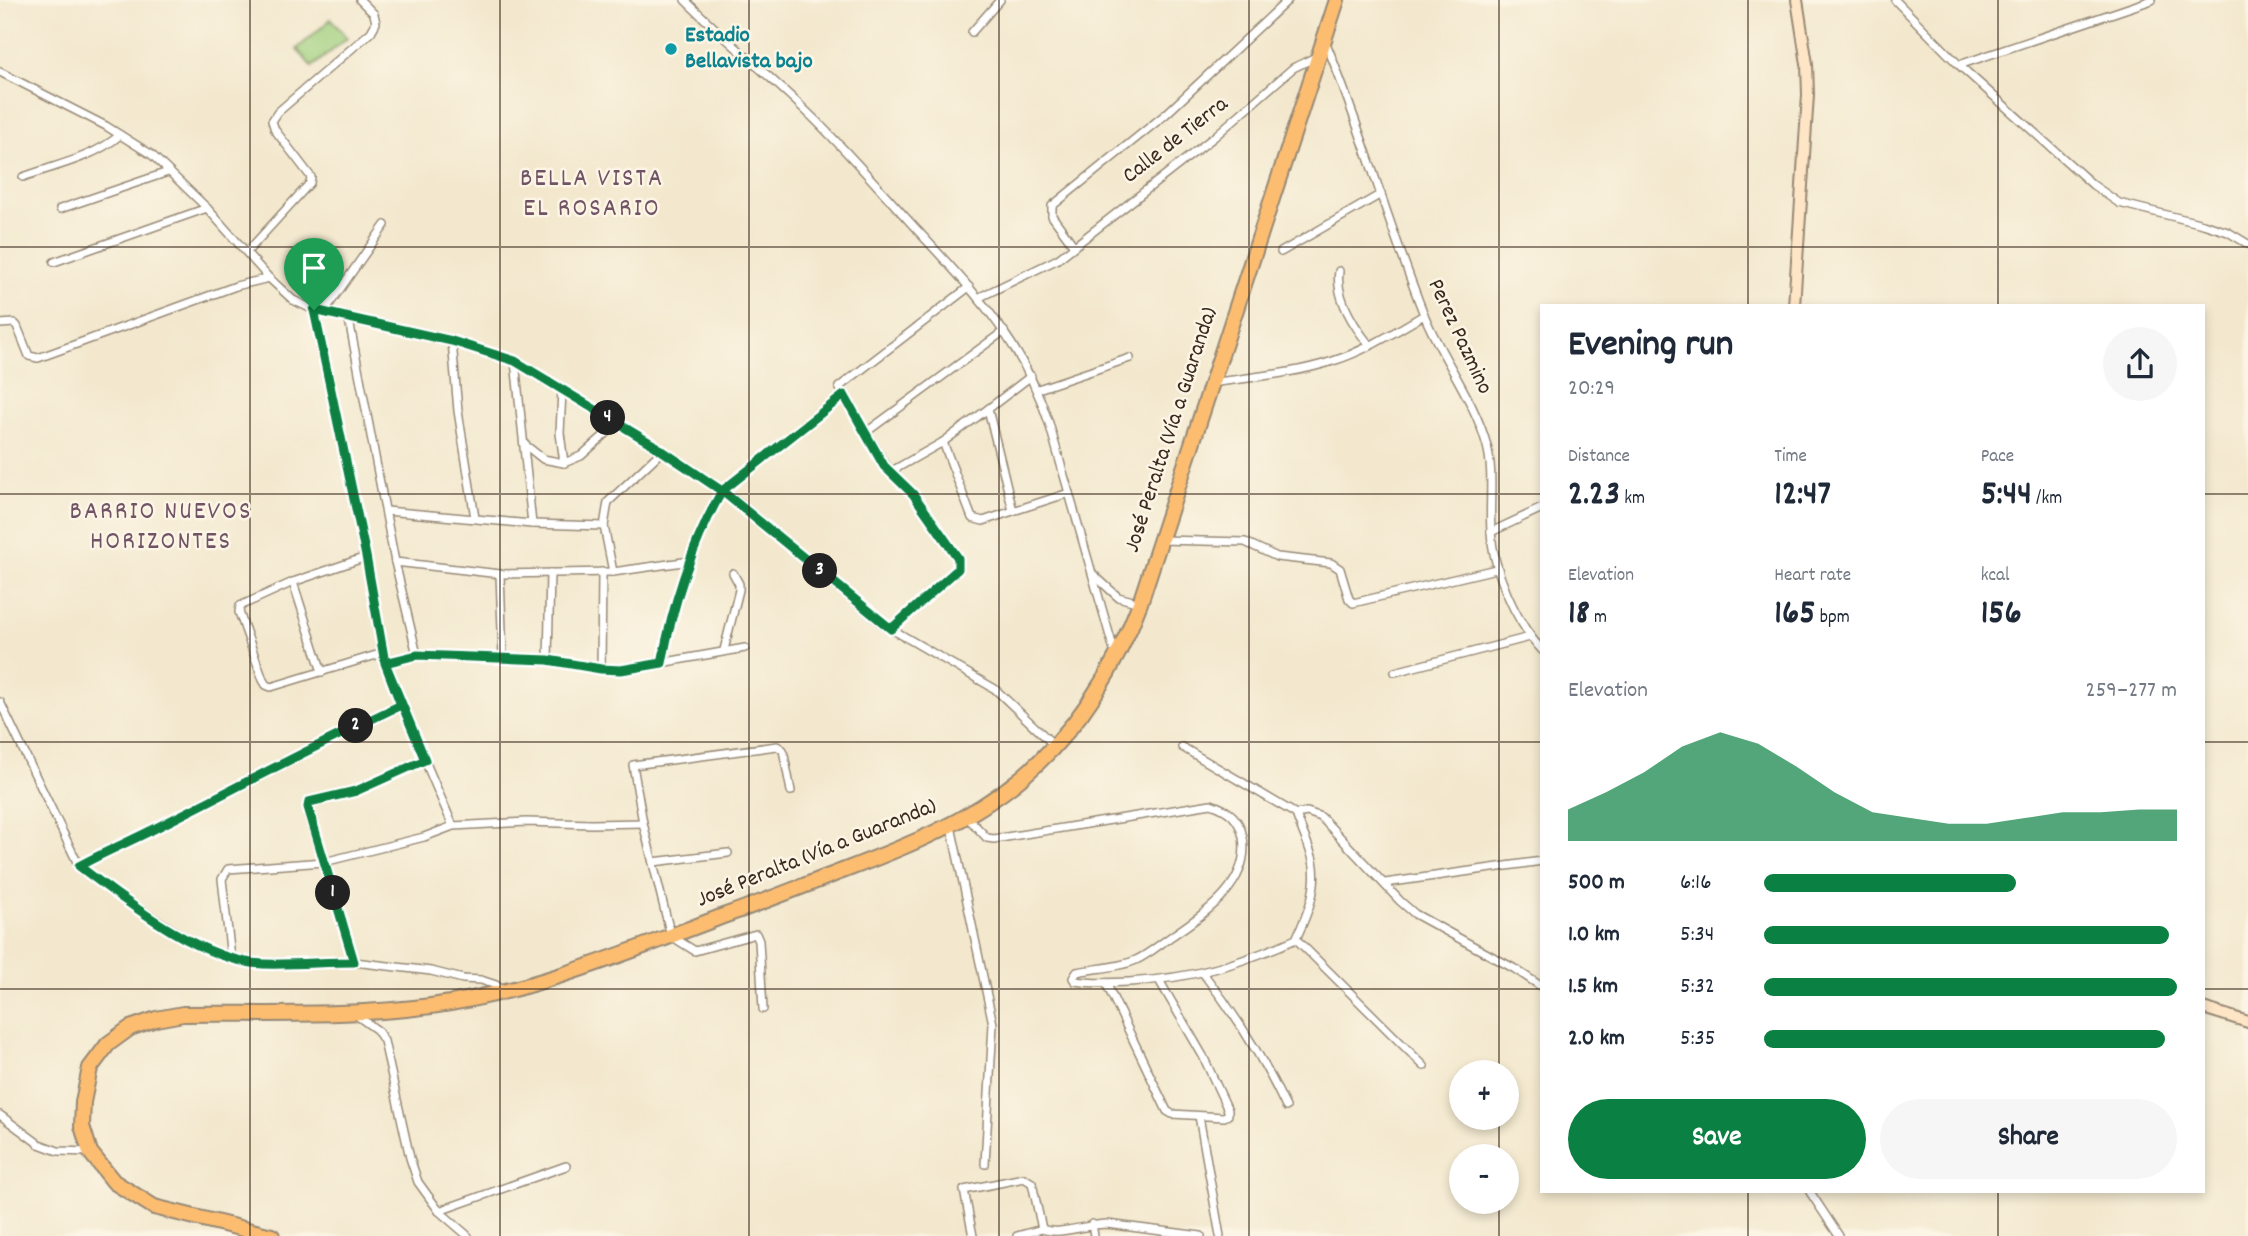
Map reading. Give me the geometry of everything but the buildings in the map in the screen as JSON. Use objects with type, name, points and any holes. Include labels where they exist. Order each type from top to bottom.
[{"type":"highway","name":"José Peralta (Vía a Guaranda)","points":[[272,1236],[154,1207],[114,1182],[90,1152],[82,1126],[83,1102],[90,1068],[108,1044],[130,1028],[183,1014],[351,1012],[430,1006],[503,992],[547,980],[897,850],[951,826],[1021,778],[1055,746],[1094,696],[1116,660],[1140,603],[1324,39],[1332,4]]},
{"type":"main road","points":[[1794,304],[1808,95],[1807,64],[1797,0]]},
{"type":"main road","points":[[2205,1009],[2248,1022]]},
{"type":"street","points":[[247,252],[310,183],[311,177],[275,130],[272,121],[278,112],[371,32],[376,23],[374,14],[360,0]]},
{"type":"street","points":[[685,0],[720,35],[807,112],[969,286],[1004,331],[1038,389],[1094,575],[1116,660]]},
{"type":"street","points":[[972,32],[1000,0]]},
{"type":"street","points":[[1074,246],[1052,216],[1052,206],[1166,114],[1288,0]]},
{"type":"street","points":[[1895,0],[1959,65],[2093,185],[2119,203],[2203,224],[2228,232],[2248,244]]},
{"type":"street","points":[[1959,65],[2151,0]]},
{"type":"street","name":"Perez Pazmino","points":[[1324,39],[1349,100],[1424,315],[1488,448],[1491,532],[1496,569],[1530,637],[1540,648]]},
{"type":"street","name":"Calle de Tierra","points":[[978,298],[1058,259],[1214,137],[1293,68],[1318,55]]},
{"type":"street","points":[[0,72],[120,135],[152,155],[207,208],[269,278],[293,300],[314,310],[349,320],[452,341],[515,361],[662,451],[722,491],[891,629],[995,689],[1055,746]]},
{"type":"street","points":[[23,177],[90,153],[120,135]]},
{"type":"street","points":[[60,209],[168,172]]},
{"type":"street","points":[[1281,252],[1381,194]]},
{"type":"street","points":[[54,262],[207,208]]},
{"type":"street","points":[[324,312],[385,225]]},
{"type":"street","points":[[1339,271],[1341,296],[1354,324],[1370,346]]},
{"type":"street","points":[[0,324],[13,323],[18,326],[29,356],[38,358],[224,290],[269,278]]},
{"type":"street","points":[[891,629],[958,569],[960,564],[913,494],[890,472],[839,387],[969,286]]},
{"type":"street","points":[[314,310],[366,556],[385,663],[453,826]]},
{"type":"street","points":[[1211,383],[1305,369],[1335,361],[1370,346],[1424,315]]},
{"type":"street","points":[[349,320],[395,562],[417,655]]},
{"type":"street","points":[[865,433],[1004,331]]},
{"type":"street","points":[[452,341],[458,411],[475,518]]},
{"type":"street","points":[[1038,389],[1130,358]]},
{"type":"street","points":[[515,361],[533,524]]},
{"type":"street","points":[[890,472],[943,442],[1031,376]]},
{"type":"street","points":[[562,390],[560,433],[564,463]]},
{"type":"street","points":[[662,663],[676,600],[710,512],[722,491],[844,395]]},
{"type":"street","points":[[988,410],[1013,511]]},
{"type":"street","points":[[524,444],[543,459],[564,463],[580,456],[617,424]]},
{"type":"street","points":[[943,442],[972,518],[983,521],[1069,493]]},
{"type":"street","points":[[613,572],[604,526],[608,502],[662,451]]},
{"type":"street","points":[[1491,532],[1540,509]]},
{"type":"street","points":[[386,511],[533,524],[604,526]]},
{"type":"street","points":[[1159,540],[1245,542],[1277,556],[1331,563],[1340,569],[1349,600],[1353,603],[1496,569]]},
{"type":"street","points":[[366,556],[293,582],[240,607],[239,612],[266,685],[271,687],[383,653]]},
{"type":"street","points":[[395,562],[499,574],[613,572],[690,561]]},
{"type":"street","points":[[601,669],[602,572]]},
{"type":"street","points":[[548,660],[550,573]]},
{"type":"street","points":[[724,650],[739,590],[733,573]]},
{"type":"street","points":[[499,574],[503,658]]},
{"type":"street","points":[[1094,575],[1118,597],[1140,603]]},
{"type":"street","points":[[293,582],[322,672]]},
{"type":"street","points":[[1395,672],[1530,637]]},
{"type":"street","points":[[385,663],[417,655],[548,660],[621,670],[745,648]]},
{"type":"street","points":[[0,702],[79,866],[123,899],[199,946],[231,958],[261,964],[354,962],[481,980],[496,985],[503,992]]},
{"type":"street","points":[[79,866],[401,705]]},
{"type":"street","points":[[763,1009],[759,941],[756,933],[695,951],[671,936],[643,822],[633,765],[777,746],[783,750],[792,792]]},
{"type":"street","points":[[967,817],[987,838],[1000,839],[1212,804],[1235,816],[1241,827],[1244,846],[1242,863],[1225,894],[1210,909],[1136,960],[1077,972],[1073,978],[1075,981],[1106,983],[1159,980],[1203,973],[1256,957],[1296,939],[1310,910],[1315,877],[1313,860],[1296,814],[1182,747]]},
{"type":"street","points":[[354,962],[308,807],[309,802],[356,791],[425,760]]},
{"type":"street","points":[[1296,814],[1307,812],[1321,817],[1415,914],[1540,986]]},
{"type":"street","points":[[231,958],[222,879],[228,869],[324,862],[424,837],[453,826],[495,822],[643,822]]},
{"type":"street","points":[[951,826],[993,1024],[985,1164]]},
{"type":"street","points":[[653,862],[728,853]]},
{"type":"street","points":[[1385,883],[1540,861]]},
{"type":"street","points":[[1296,939],[1424,1066]]},
{"type":"street","points":[[1203,973],[1272,1076],[1286,1107]]},
{"type":"street","points":[[1106,983],[1164,1108],[1172,1114],[1224,1117],[1228,1110],[1203,1056],[1159,980]]},
{"type":"street","points":[[351,1012],[377,1030],[384,1041],[410,1158],[418,1182],[439,1211],[468,1236]]},
{"type":"street","points":[[0,1115],[39,1144],[58,1151],[90,1152]]},
{"type":"street","points":[[1199,1116],[1220,1236]]},
{"type":"street","points":[[439,1211],[566,1166]]},
{"type":"street","points":[[973,1236],[964,1190],[1024,1178],[1032,1183],[1042,1229]]},
{"type":"street","points":[[1811,1193],[1839,1236]]},
{"type":"street","points":[[1092,1224],[1094,1236]]},
{"type":"street","points":[[1017,1236],[1042,1229],[1054,1234],[1092,1224],[1201,1236]]},
{"type":"green space","points":[[331,19],[347,38],[312,67],[297,49]]},
{"type":"place","name":"Estadio Bellavista bajo","points":[[671,49]]},
{"type":"district","name":"BELLA VISTA EL ROSARIO","points":[[592,194]]},
{"type":"district","name":"BARRIO NUEVOS HORIZONTES","points":[[161,527]]},
{"type":"route","points":[[314,310],[366,556],[385,663],[425,760],[356,791],[309,802],[308,807],[354,962],[261,964],[231,958],[199,946],[123,899],[79,866],[401,705],[385,663],[417,655],[548,660],[621,670],[662,663],[676,600],[710,512],[722,491],[891,629],[958,569],[960,564],[913,494],[884,466],[844,395],[722,491],[652,444],[515,361],[452,341],[314,310]]}]
